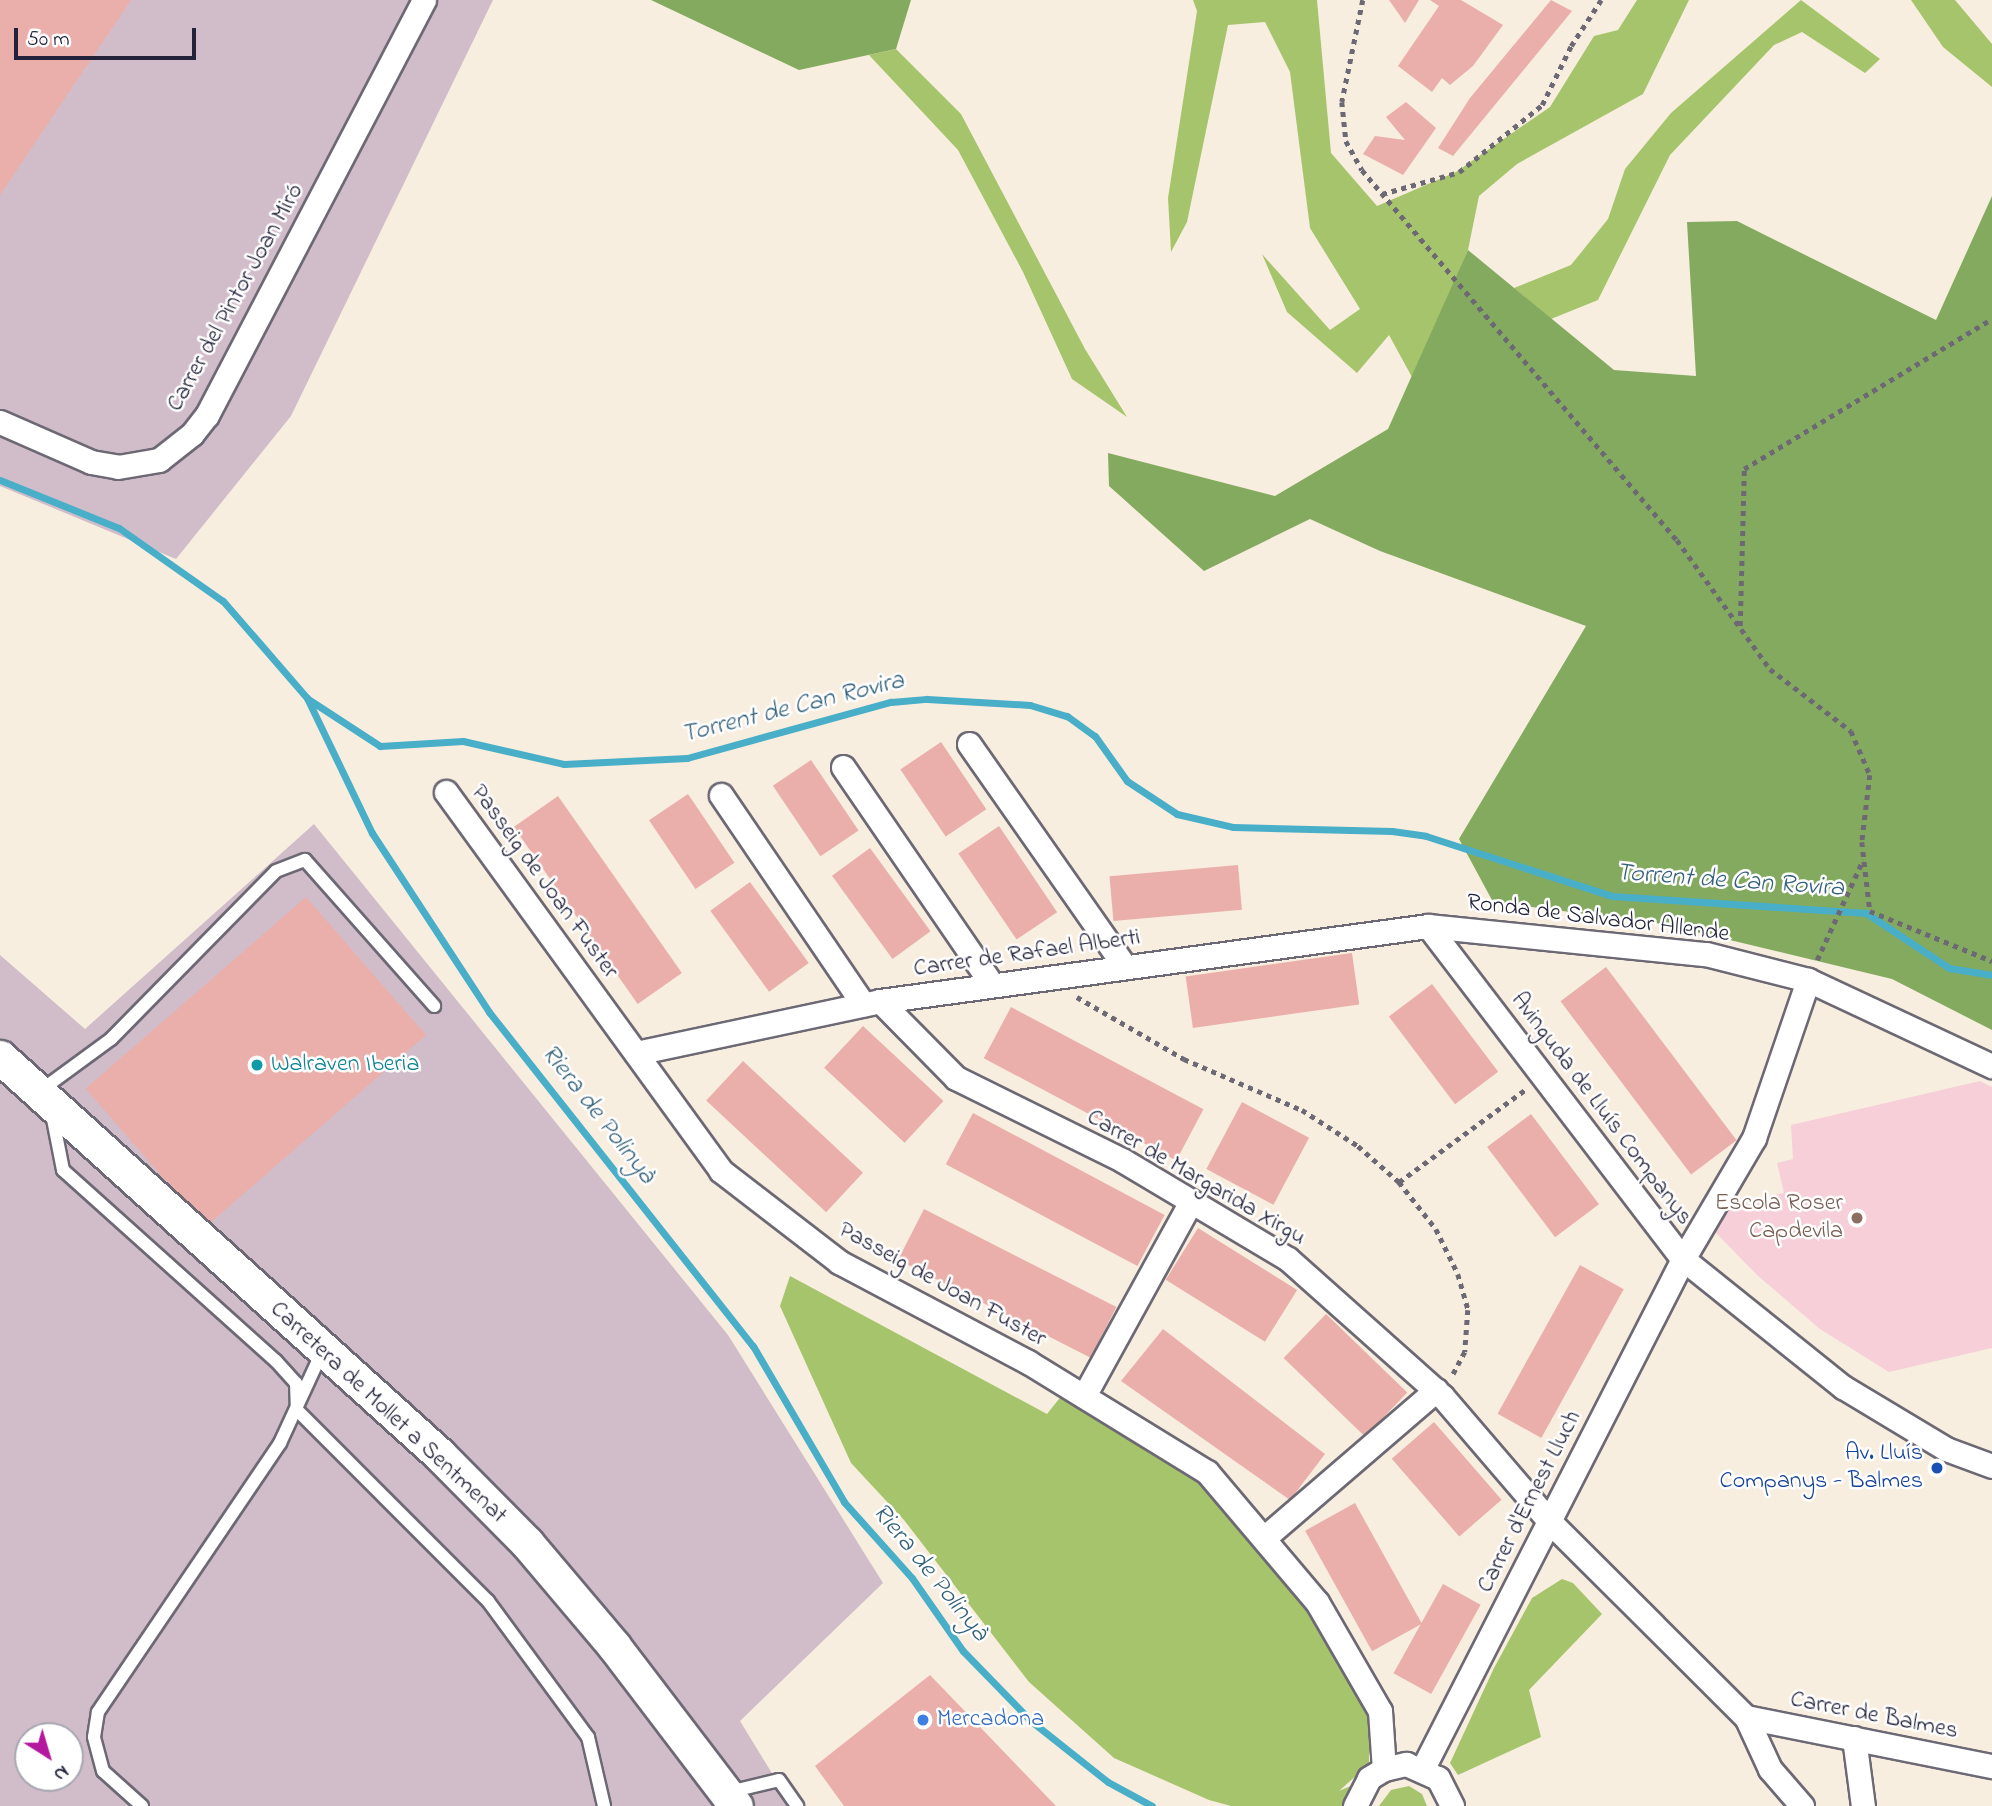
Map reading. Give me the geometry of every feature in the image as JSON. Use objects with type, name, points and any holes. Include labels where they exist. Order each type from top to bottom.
[{"type":"street","name":"Carrer del Pintor Joan Miró","points":[[0,422],[91,462],[118,467],[159,460],[192,434],[207,415],[424,0]]},
{"type":"street","points":[[969,744],[1125,967]]},
{"type":"street","points":[[843,767],[992,985]]},
{"type":"street","name":"Passeig de Joan Fuster","points":[[446,792],[721,1171],[839,1262],[1084,1396],[1207,1472],[1317,1602],[1380,1711],[1384,1769]]},
{"type":"street","name":"Carrer de Margarida Xirgu","points":[[720,795],[872,1003],[956,1078],[1122,1160],[1288,1259],[1439,1393],[1550,1522],[1746,1717]]},
{"type":"street","name":"Carrer de Rafael Alberti","points":[[636,1053],[872,1003],[1428,926]]},
{"type":"street","name":"Ronda de Salvador Allende","points":[[1428,926],[1706,954],[1808,980],[1992,1066]]},
{"type":"street","name":"Avinguda de Lluís Companys","points":[[1428,926],[1683,1259],[1843,1387],[1946,1448],[1992,1466]]},
{"type":"street","name":"Carrer d'Ernest Lluch","points":[[1423,1768],[1683,1259],[1754,1138],[1808,980]]},
{"type":"street","name":"Carretera de Mollet a Sentmenat","points":[[0,1057],[44,1100],[440,1455],[527,1543],[614,1646],[731,1799]]},
{"type":"street","points":[[1084,1396],[1191,1201]]},
{"type":"street","points":[[1264,1538],[1439,1393]]},
{"type":"street","points":[[1746,1717],[1770,1769],[1802,1806]]},
{"type":"street","name":"Carrer de Balmes","points":[[1746,1717],[1992,1766]]},
{"type":"street","points":[[1854,1738],[1863,1806]]},
{"type":"street","points":[[1355,1806],[1369,1778],[1384,1769],[1406,1764],[1423,1768],[1438,1778],[1452,1806]]},
{"type":"lane","points":[[434,1006],[305,860],[276,871],[111,1039],[44,1100],[63,1170],[276,1361],[296,1383],[297,1410],[488,1601],[588,1737],[604,1806]]},
{"type":"lane","points":[[142,1806],[103,1771],[94,1737],[98,1712],[280,1443],[323,1350]]},
{"type":"lane","points":[[731,1799],[779,1780],[797,1806]]},
{"type":"path","points":[[1363,0],[1342,102],[1346,141],[1382,194],[1678,540],[1770,668],[1851,731],[1870,775],[1864,859],[1870,911],[1992,961]]},
{"type":"path","points":[[1382,194],[1459,172],[1542,105],[1571,46],[1601,0]]},
{"type":"path","points":[[1740,627],[1744,469],[1992,319]]},
{"type":"path","points":[[1808,980],[1864,859]]},
{"type":"path","points":[[1044,978],[1184,1059],[1302,1110],[1358,1146],[1399,1182],[1436,1229],[1458,1274],[1468,1310],[1465,1352],[1439,1393]]},
{"type":"path","points":[[1399,1182],[1544,1076]]},
{"type":"shaded area","points":[[0,0],[493,0],[291,416],[176,559],[0,486]]},
{"type":"shaded area","points":[[314,824],[728,1335],[883,1583],[740,1721],[792,1806],[0,1806],[0,955],[85,1029]]},
{"type":"shaded area","name":"Escola Roser Capdevila","points":[[1980,1081],[1992,1087],[1992,1348],[1889,1372],[1820,1329],[1757,1275],[1715,1232],[1731,1204],[1784,1193],[1777,1163],[1793,1159],[1791,1125]]},
{"type":"green space","points":[[651,0],[911,0],[896,49],[799,70]]},
{"type":"green space","points":[[1193,0],[1317,0],[1331,153],[1377,206],[1456,172],[1550,107],[1594,36],[1618,30],[1637,0],[1689,0],[1643,94],[1517,164],[1479,196],[1468,250],[1413,379],[1389,335],[1357,373],[1287,312],[1262,254],[1330,330],[1360,309],[1310,228],[1290,72],[1265,22],[1228,25],[1187,222],[1171,252],[1168,198],[1197,11]]},
{"type":"green space","points":[[1801,0],[1880,59],[1865,73],[1802,32],[1774,45],[1670,155],[1598,300],[1551,319],[1514,288],[1571,265],[1608,219],[1625,169],[1671,113]]},
{"type":"green space","points":[[1911,0],[1955,0],[1992,44],[1992,87],[1943,47]]},
{"type":"green space","points":[[896,49],[961,114],[1085,349],[1127,417],[1072,379],[1023,272],[958,150],[869,55]]},
{"type":"green space","points":[[1992,196],[1992,1030],[1892,979],[1663,924],[1493,902],[1459,839],[1586,626],[1380,551],[1310,519],[1204,571],[1109,486],[1108,453],[1275,496],[1388,429],[1468,250],[1614,370],[1696,376],[1687,222],[1737,221],[1936,320]]},
{"type":"green space","points":[[790,1276],[1047,1414],[1063,1394],[1164,1460],[1201,1479],[1309,1609],[1369,1712],[1369,1764],[1339,1791],[1369,1778],[1355,1806],[1231,1806],[1209,1800],[1114,1758],[1029,1682],[904,1520],[851,1463],[780,1306]]},
{"type":"green space","points":[[1562,1579],[1573,1583],[1602,1614],[1529,1690],[1541,1737],[1458,1775],[1450,1763],[1494,1668],[1532,1598]]},
{"type":"green space","points":[[1409,1786],[1422,1794],[1427,1806],[1379,1806],[1391,1790]]},
{"type":"building","points":[[0,0],[131,0],[0,195]]},
{"type":"building","points":[[1389,0],[1419,0],[1405,23]]},
{"type":"building","points":[[1430,0],[1461,0],[1503,25],[1473,66],[1450,85],[1442,78],[1432,92],[1398,66],[1439,6]]},
{"type":"building","points":[[1551,0],[1572,11],[1453,156],[1438,148],[1470,98]]},
{"type":"building","points":[[1406,102],[1436,128],[1403,175],[1363,154],[1375,136],[1405,140],[1386,117]]},
{"type":"building","points":[[941,742],[986,809],[946,837],[900,769]]},
{"type":"building","points":[[811,760],[859,830],[820,856],[773,786]]},
{"type":"building","points":[[688,794],[734,863],[695,889],[649,820]]},
{"type":"building","points":[[558,796],[682,973],[638,1004],[514,827]]},
{"type":"building","points":[[999,826],[1057,912],[1017,940],[958,853]]},
{"type":"building","points":[[870,848],[931,931],[893,959],[832,876]]},
{"type":"building","points":[[1238,865],[1242,910],[1113,921],[1109,876]]},
{"type":"building","points":[[750,882],[809,963],[769,992],[710,911]]},
{"type":"building","name":"Walraven Iberia","points":[[306,897],[426,1035],[206,1227],[86,1089]]},
{"type":"building","points":[[1352,953],[1359,1004],[1193,1028],[1186,976]]},
{"type":"building","points":[[1606,967],[1737,1140],[1691,1175],[1560,1001]]},
{"type":"building","points":[[1432,984],[1498,1072],[1455,1104],[1389,1016]]},
{"type":"building","points":[[1011,1007],[1203,1109],[1176,1161],[984,1058]]},
{"type":"building","points":[[863,1026],[943,1101],[905,1143],[824,1068]]},
{"type":"building","points":[[743,1061],[863,1173],[826,1212],[706,1100]]},
{"type":"building","points":[[1242,1102],[1309,1138],[1273,1205],[1206,1169]]},
{"type":"building","points":[[973,1113],[1165,1215],[1137,1266],[946,1164]]},
{"type":"building","points":[[1531,1114],[1599,1204],[1555,1237],[1487,1147]]},
{"type":"building","points":[[924,1209],[1116,1307],[1091,1358],[898,1260]]},
{"type":"building","points":[[1198,1228],[1297,1290],[1265,1342],[1166,1280]]},
{"type":"building","points":[[1580,1265],[1624,1289],[1541,1438],[1498,1414]]},
{"type":"building","points":[[1326,1314],[1407,1392],[1365,1436],[1284,1358]]},
{"type":"building","points":[[1163,1329],[1325,1454],[1290,1500],[1121,1381]]},
{"type":"building","points":[[1434,1422],[1502,1500],[1459,1536],[1392,1459]]},
{"type":"building","points":[[1355,1503],[1422,1624],[1372,1651],[1305,1531]]},
{"type":"building","points":[[1443,1584],[1481,1605],[1431,1694],[1394,1673]]},
{"type":"building","name":"Mercadona","points":[[930,1675],[1056,1806],[844,1806],[815,1766]]},
{"type":"waterway","name":"Riera de Polinyà","points":[[0,480],[119,528],[223,601],[307,698],[372,833],[489,1012],[753,1346],[844,1502],[912,1578],[963,1651],[1031,1721],[1108,1782],[1152,1806]]},
{"type":"waterway","name":"Torrent de Can Rovira","points":[[308,699],[380,746],[463,741],[564,764],[687,758],[891,702],[927,699],[1030,705],[1067,716],[1095,736],[1127,781],[1177,814],[1233,827],[1392,831],[1426,836],[1612,896],[1866,913],[1949,968],[1992,975]]},
{"type":"place","name":"Walraven Iberia","points":[[257,1065]]},
{"type":"place","name":"Escola Roser Capdevila","points":[[1857,1218]]},
{"type":"place","name":"Av. Lluís Companys - Balmes","points":[[1937,1468]]},
{"type":"place","name":"Mercadona","points":[[923,1720]]}]
